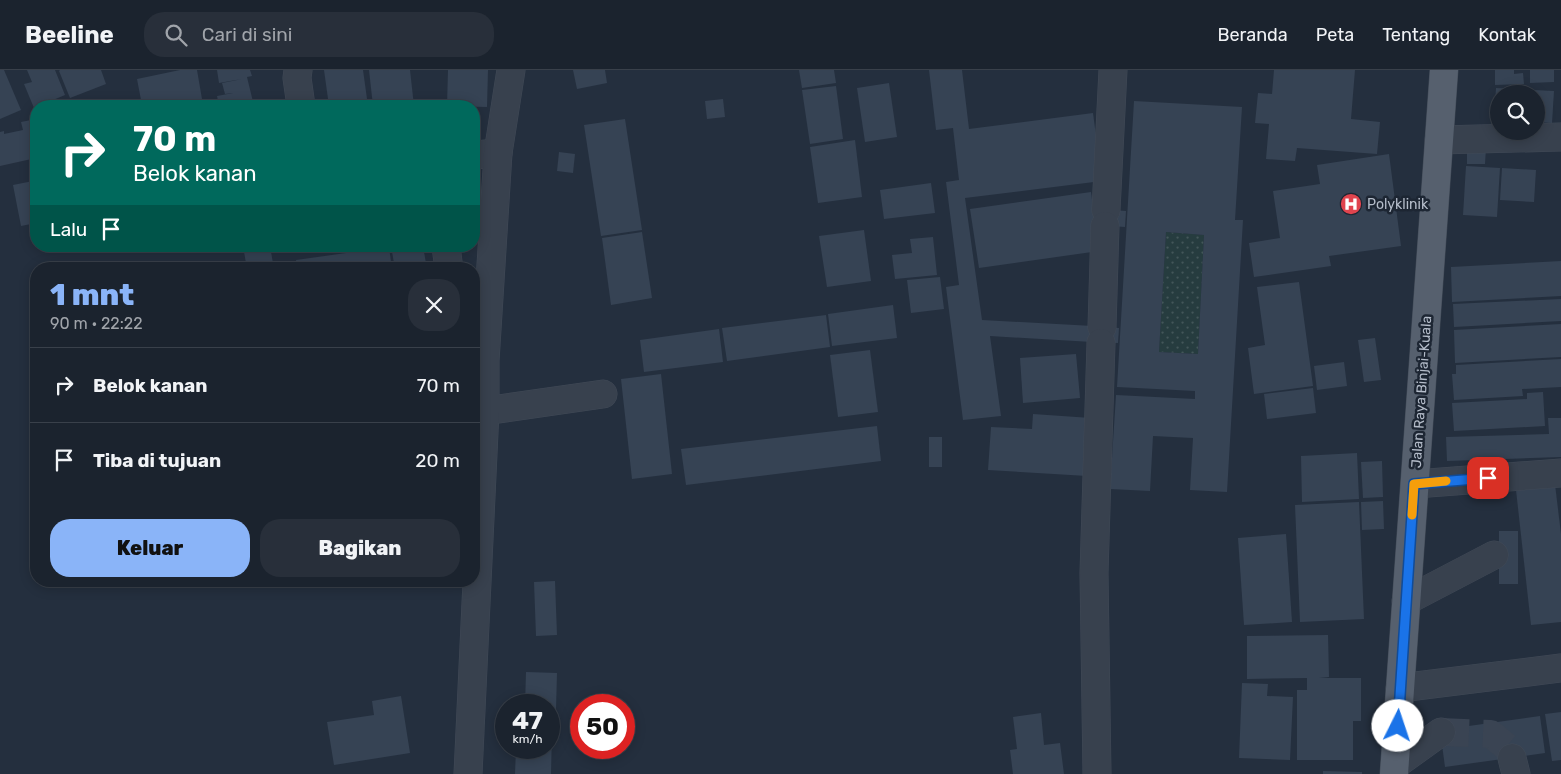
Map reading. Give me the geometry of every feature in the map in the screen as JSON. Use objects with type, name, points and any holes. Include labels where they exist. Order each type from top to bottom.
[{"type":"main road","name":"Jalan Raya Binjai-Kuala","points":[[1395,770],[1444,70]]},
{"type":"street","points":[[298,70],[297,78],[300,100]]},
{"type":"street","points":[[480,332],[486,154],[511,70]]},
{"type":"street","points":[[1097,774],[1094,573],[1105,218],[1113,70]]},
{"type":"street","points":[[1439,140],[1561,137]]},
{"type":"street","points":[[480,370],[485,411],[480,518]]},
{"type":"street","points":[[485,411],[603,394]]},
{"type":"street","points":[[1414,484],[1561,473]]},
{"type":"street","points":[[1406,601],[1494,555]]},
{"type":"street","points":[[468,774],[477,587]]},
{"type":"street","points":[[1400,688],[1561,668]]},
{"type":"street","points":[[1395,770],[1441,732]]},
{"type":"green space","points":[[1166,232],[1204,235],[1198,354],[1159,352]]},
{"type":"building","points":[[0,70],[4,70],[21,110],[0,119]]},
{"type":"building","points":[[27,70],[55,70],[65,95],[53,100],[31,100],[24,84],[32,82]]},
{"type":"building","points":[[60,70],[101,70],[106,84],[70,98]]},
{"type":"building","points":[[180,70],[197,70],[202,99],[141,100],[137,79]]},
{"type":"building","points":[[217,70],[250,70],[252,76],[247,77],[253,100],[218,100],[217,96],[233,93],[225,94],[222,83],[242,79],[219,83]]},
{"type":"building","points":[[324,70],[363,70],[367,100],[328,100]]},
{"type":"building","points":[[369,70],[410,70],[413,100],[372,100]]},
{"type":"building","points":[[448,70],[488,70],[487,107],[480,107],[480,100],[447,100]]},
{"type":"building","points":[[573,70],[605,70],[607,83],[577,89]]},
{"type":"building","points":[[799,70],[834,70],[836,83],[802,88]]},
{"type":"building","points":[[929,70],[962,70],[969,129],[1093,113],[1102,181],[965,198],[982,320],[1093,326],[1092,342],[990,336],[1001,416],[963,420],[946,287],[959,285],[946,182],[959,180],[953,128],[936,130]]},
{"type":"building","points":[[1274,70],[1355,70],[1351,119],[1380,122],[1377,154],[1297,148],[1295,161],[1266,159],[1269,124],[1255,123],[1258,93],[1272,94]]},
{"type":"building","points":[[1495,70],[1514,70],[1514,74],[1523,73],[1524,84],[1495,85]]},
{"type":"building","points":[[1530,70],[1554,70],[1554,82],[1530,83]]},
{"type":"building","points":[[889,83],[897,137],[865,142],[857,88]]},
{"type":"building","points":[[836,86],[843,139],[810,144],[802,90]]},
{"type":"building","points":[[1545,91],[1554,91],[1552,123],[1545,123]]},
{"type":"building","points":[[723,99],[725,117],[707,119],[705,101]]},
{"type":"building","points":[[1134,101],[1242,107],[1235,220],[1243,220],[1227,492],[1190,490],[1193,438],[1153,436],[1150,491],[1110,489],[1116,395],[1195,399],[1195,391],[1117,387]],"holes":[[[1166,232],[1204,235],[1198,354],[1159,352]]]},
{"type":"building","points":[[625,119],[642,230],[601,236],[584,125]]},
{"type":"building","points":[[30,120],[30,159],[0,166],[0,132],[4,131],[4,134],[23,130],[21,122]]},
{"type":"building","points":[[855,140],[862,197],[818,203],[810,147]]},
{"type":"building","points":[[1467,148],[1486,148],[1485,164],[1467,164]]},
{"type":"building","points":[[559,152],[575,154],[573,173],[557,171]]},
{"type":"building","points":[[1389,154],[1401,246],[1329,256],[1331,266],[1254,277],[1249,243],[1280,238],[1273,191],[1320,184],[1317,165]]},
{"type":"building","points":[[1466,166],[1500,168],[1497,217],[1463,215]]},
{"type":"building","points":[[1502,168],[1536,170],[1534,202],[1500,200]]},
{"type":"building","points":[[30,182],[30,224],[21,226],[13,185]]},
{"type":"building","points":[[931,183],[935,213],[884,219],[880,190]]},
{"type":"building","points":[[1091,192],[1099,251],[979,268],[970,209]]},
{"type":"building","points":[[1098,209],[1126,211],[1125,227],[1097,225]]},
{"type":"building","points":[[864,230],[871,281],[827,287],[819,236]]},
{"type":"building","points":[[642,232],[652,298],[611,305],[602,238]]},
{"type":"building","points":[[933,237],[937,275],[895,279],[892,255],[912,253],[910,239]]},
{"type":"building","points":[[244,252],[271,252],[273,262],[246,262]]},
{"type":"building","points":[[353,252],[390,252],[391,262],[296,262],[296,260]]},
{"type":"building","points":[[392,252],[424,252],[426,262],[394,262]]},
{"type":"building","points":[[1561,261],[1561,296],[1452,302],[1451,267]]},
{"type":"building","points":[[940,277],[944,309],[911,313],[907,280]]},
{"type":"building","points":[[1299,282],[1313,386],[1254,394],[1248,348],[1265,345],[1257,287]]},
{"type":"building","points":[[1561,299],[1561,321],[1454,327],[1453,304]]},
{"type":"building","points":[[893,305],[897,338],[832,346],[828,314]]},
{"type":"building","points":[[826,315],[830,347],[727,361],[722,328]]},
{"type":"building","points":[[1561,324],[1561,357],[1455,363],[1454,330]]},
{"type":"building","points":[[1095,326],[1119,328],[1118,343],[1094,342]]},
{"type":"building","points":[[719,329],[723,362],[644,372],[640,340]]},
{"type":"building","points":[[1375,338],[1381,380],[1364,382],[1358,340]]},
{"type":"building","points":[[870,350],[878,412],[838,417],[830,355]]},
{"type":"building","points":[[1076,354],[1080,398],[1023,403],[1020,358]]},
{"type":"building","points":[[1561,359],[1561,387],[1522,389],[1523,396],[1454,400],[1452,374],[1456,374],[1456,365]]},
{"type":"building","points":[[1344,362],[1347,386],[1317,390],[1314,366]]},
{"type":"building","points":[[661,374],[672,474],[632,479],[621,379]]},
{"type":"building","points":[[1313,388],[1316,413],[1267,419],[1264,394]]},
{"type":"building","points":[[1543,392],[1545,426],[1454,431],[1452,403],[1527,399],[1527,393]]},
{"type":"building","points":[[1033,414],[1091,418],[1087,476],[988,470],[991,427],[1032,429]]},
{"type":"building","points":[[1548,418],[1561,418],[1561,457],[1447,461],[1446,437],[1549,434]]},
{"type":"building","points":[[877,426],[881,461],[686,485],[681,449]]},
{"type":"building","points":[[929,437],[942,437],[942,467],[929,467]]},
{"type":"building","points":[[1357,453],[1359,499],[1302,502],[1301,456]]},
{"type":"building","points":[[1382,461],[1383,497],[1363,498],[1361,462]]},
{"type":"building","points":[[1554,476],[1561,534],[1561,622],[1531,625],[1515,481]]},
{"type":"building","points":[[1383,501],[1384,529],[1362,530],[1361,502]]},
{"type":"building","points":[[1359,502],[1364,619],[1300,622],[1295,505]]},
{"type":"building","points":[[1499,531],[1518,531],[1518,584],[1499,584]]},
{"type":"building","points":[[1286,534],[1292,622],[1244,625],[1238,538]]},
{"type":"building","points":[[555,581],[557,635],[536,636],[534,582]]},
{"type":"building","points":[[1328,635],[1329,677],[1319,678],[1361,678],[1361,721],[1353,721],[1353,760],[1297,760],[1297,690],[1307,690],[1307,678],[1247,679],[1247,636]]},
{"type":"building","points":[[526,672],[557,673],[556,694],[525,694]]},
{"type":"building","points":[[1242,683],[1268,684],[1267,696],[1293,697],[1290,760],[1239,758]]},
{"type":"building","points":[[401,696],[410,753],[334,765],[327,722],[374,715],[372,701]]},
{"type":"building","points":[[1561,712],[1561,760],[1552,761],[1545,714]]},
{"type":"building","points":[[1041,713],[1044,745],[1060,743],[1064,774],[1013,774],[1010,750],[1017,749],[1013,717]]},
{"type":"building","points":[[1540,716],[1545,753],[1445,767],[1440,730]]},
{"type":"building","points":[[516,759],[551,759],[551,774],[515,774]]},
{"type":"building","points":[[1323,771],[1362,772],[1362,774],[1323,774]]},
{"type":"tunnel","points":[[1441,732],[1491,734],[1509,749],[1512,758]]},
{"type":"slow traffic","points":[[1412,515],[1414,484],[1446,481]]},
{"type":"place","name":"Polyklinik","points":[[1351,204]]},
{"type":"route","points":[[1398,726],[1414,484],[1488,478]]}]
